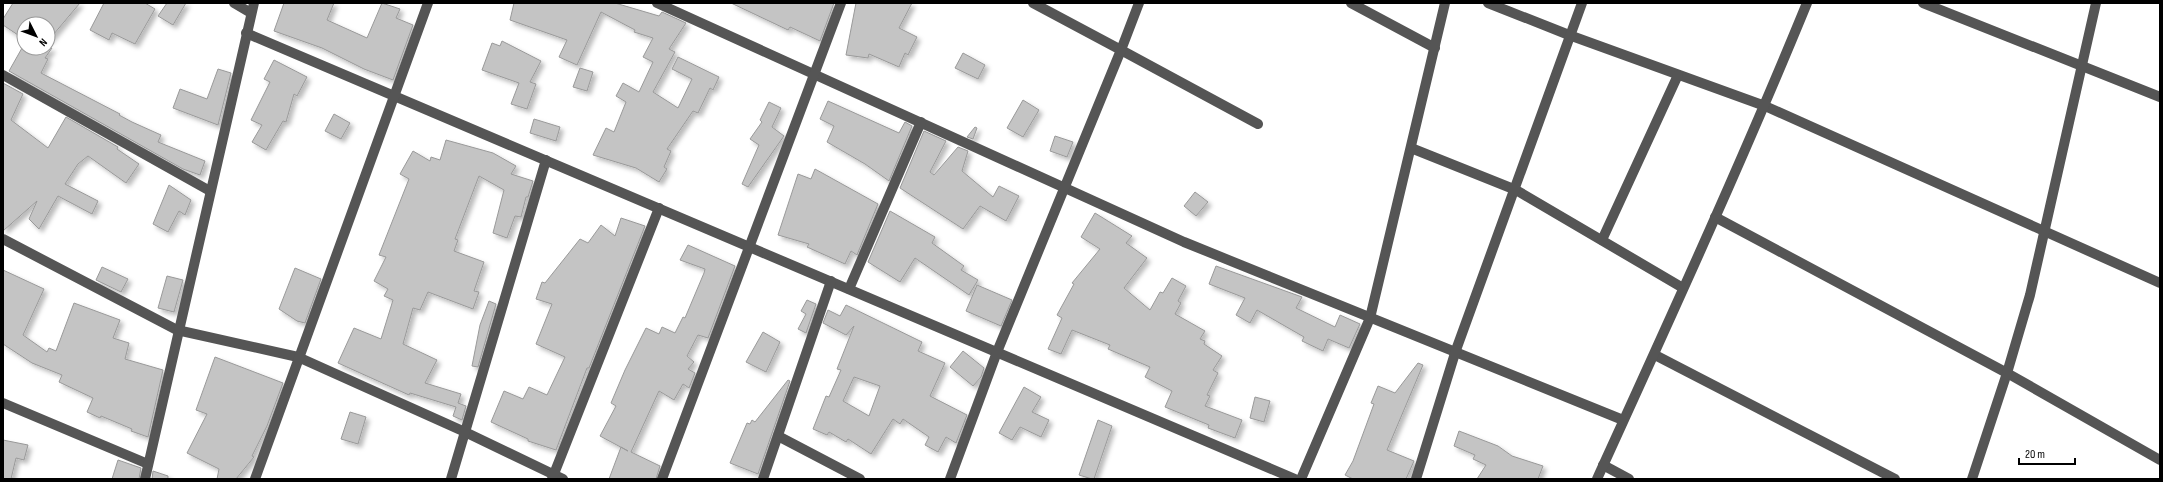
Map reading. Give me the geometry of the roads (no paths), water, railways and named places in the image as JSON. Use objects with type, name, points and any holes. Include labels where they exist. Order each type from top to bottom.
[{"type":"street","points":[[145,479],[246,33],[253,8],[234,3]]},
{"type":"street","points":[[255,479],[298,357],[428,3]]},
{"type":"street","points":[[657,3],[1184,242],[1370,318],[1456,350],[1623,420]]},
{"type":"street","points":[[662,479],[842,3]]},
{"type":"street","points":[[1034,3],[1258,124]]},
{"type":"street","points":[[950,479],[997,352],[1139,3]]},
{"type":"street","points":[[1351,3],[1435,48]]},
{"type":"street","points":[[1301,479],[1370,318],[1445,3]]},
{"type":"street","points":[[1488,3],[1569,35],[1765,106],[2160,283]]},
{"type":"street","points":[[1416,479],[1456,350],[1516,190],[1569,35],[1582,3]]},
{"type":"street","points":[[1597,479],[1623,420],[1655,355],[1683,288],[1765,106],[1807,3]]},
{"type":"street","points":[[1923,3],[2160,97]]},
{"type":"street","points":[[1972,479],[2007,373],[2030,295],[2083,66],[2096,3]]},
{"type":"street","points":[[246,33],[1295,479]]},
{"type":"street","points":[[3,75],[210,191]]},
{"type":"street","points":[[1602,240],[1678,75]]},
{"type":"street","points":[[849,289],[921,122]]},
{"type":"street","points":[[1411,148],[1516,190],[1683,288]]},
{"type":"street","points":[[451,479],[546,160]]},
{"type":"street","points":[[3,239],[178,330],[298,357],[466,432],[556,478],[658,208]]},
{"type":"street","points":[[1715,217],[2007,373],[2160,460]]},
{"type":"street","points":[[763,479],[831,281]]},
{"type":"street","points":[[1655,355],[1895,479]]},
{"type":"street","points":[[3,403],[148,464]]},
{"type":"street","points":[[778,436],[860,479]]},
{"type":"street","points":[[1604,465],[1630,479]]}]
